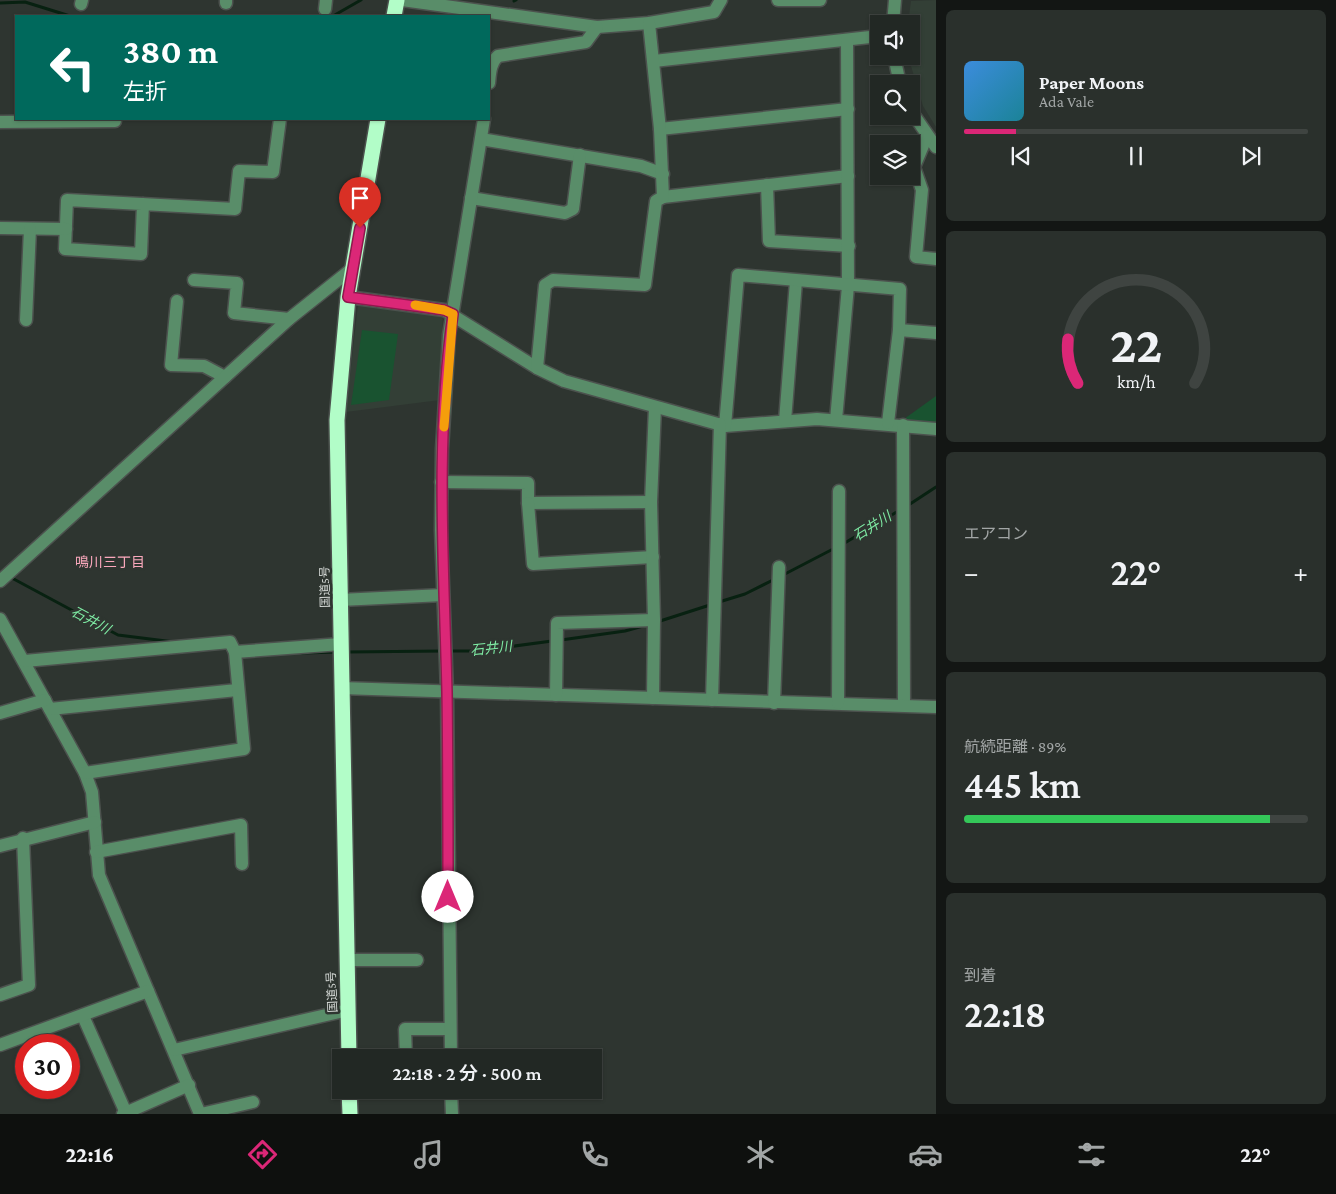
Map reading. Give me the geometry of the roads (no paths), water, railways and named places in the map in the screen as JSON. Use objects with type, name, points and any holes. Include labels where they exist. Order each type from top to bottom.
[{"type":"highway","points":[[394,15],[397,0]]},
{"type":"highway","name":"国道5号","points":[[349,1049],[337,420],[348,297],[378,120]]},
{"type":"highway","points":[[349,1099],[350,1114]]},
{"type":"street","points":[[402,0],[596,27],[650,23],[714,12],[722,0]]},
{"type":"street","points":[[778,0],[820,0]]},
{"type":"street","points":[[894,15],[895,0]]},
{"type":"street","points":[[650,23],[660,129],[663,197]]},
{"type":"street","points":[[490,76],[494,60],[498,56],[586,42],[596,27]]},
{"type":"street","points":[[654,61],[870,37]]},
{"type":"street","points":[[836,420],[848,286],[847,40]]},
{"type":"street","points":[[660,129],[848,109]]},
{"type":"street","points":[[143,204],[141,254],[65,250],[67,200],[235,208],[239,172],[273,172],[280,120]]},
{"type":"street","points":[[451,1049],[447,692],[442,595],[441,482],[453,314],[484,120]]},
{"type":"street","points":[[0,122],[115,121]]},
{"type":"street","points":[[920,125],[936,147]]},
{"type":"street","points":[[927,136],[914,167],[922,190],[916,257],[936,259]]},
{"type":"street","points":[[481,139],[580,154],[641,166],[663,174]]},
{"type":"street","points":[[471,198],[565,213],[573,209],[580,154]]},
{"type":"street","points":[[537,368],[545,285],[553,280],[645,285],[656,201],[663,197],[848,176]]},
{"type":"street","points":[[767,185],[769,241],[849,246]]},
{"type":"street","points":[[0,228],[66,229]]},
{"type":"street","points":[[26,320],[30,229]]},
{"type":"street","points":[[0,581],[290,319],[353,268]]},
{"type":"street","points":[[712,700],[723,425],[738,274],[848,286],[900,289],[898,330],[888,424]]},
{"type":"street","points":[[194,280],[237,282],[234,313],[290,319]]},
{"type":"street","points":[[785,421],[796,281]]},
{"type":"street","points":[[348,297],[444,310],[453,314],[478,333],[564,382],[723,425],[836,420],[936,429]]},
{"type":"street","points":[[176,302],[171,365],[204,366],[225,377]]},
{"type":"street","points":[[898,330],[936,333]]},
{"type":"street","points":[[653,698],[654,620],[651,502],[655,407]]},
{"type":"street","points":[[903,425],[904,705]]},
{"type":"street","points":[[441,482],[528,483],[533,564],[653,557]]},
{"type":"street","points":[[838,703],[839,491]]},
{"type":"street","points":[[528,503],[651,502]]},
{"type":"street","points":[[774,703],[779,567]]},
{"type":"street","points":[[340,600],[442,595]]},
{"type":"street","points":[[0,619],[25,661],[85,773],[92,792],[99,875],[201,1114],[253,1102]]},
{"type":"street","points":[[556,695],[557,622],[654,620]]},
{"type":"street","points":[[25,661],[230,642],[235,652],[237,690],[244,749],[85,773]]},
{"type":"street","points":[[235,652],[341,644]]},
{"type":"street","points":[[341,688],[774,703],[936,706]]},
{"type":"street","points":[[0,713],[48,705],[237,690]]},
{"type":"street","points":[[0,846],[23,838],[94,822]]},
{"type":"street","points":[[96,852],[241,825],[242,864]]},
{"type":"street","points":[[0,995],[29,985],[23,838]]},
{"type":"street","points":[[346,960],[417,960]]},
{"type":"street","points":[[42,1034],[148,991]]},
{"type":"street","points":[[174,1050],[348,1010]]},
{"type":"street","points":[[83,1016],[124,1113],[189,1085]]},
{"type":"street","points":[[406,1049],[405,1029],[450,1028]]},
{"type":"street","points":[[0,1045],[15,1042]]},
{"type":"street","points":[[451,1099],[452,1114]]},
{"type":"waterway","points":[[335,15],[361,0]]},
{"type":"waterway","points":[[0,3],[25,2],[67,15]]},
{"type":"waterway","name":"石井川","points":[[907,506],[936,487]]},
{"type":"waterway","name":"石井川","points":[[843,544],[900,510]]},
{"type":"waterway","name":"石井川","points":[[783,575],[835,548]]},
{"type":"waterway","name":"石井川","points":[[10,577],[118,635],[174,642]]},
{"type":"waterway","name":"石井川","points":[[719,602],[745,594],[775,579]]},
{"type":"waterway","name":"石井川","points":[[657,622],[713,604]]},
{"type":"waterway","name":"石井川","points":[[561,640],[625,631],[643,626]]},
{"type":"waterway","name":"石井川","points":[[449,651],[477,651],[552,641]]},
{"type":"waterway","name":"石井川","points":[[347,652],[443,651]]},
{"type":"waterway","name":"石井川","points":[[302,653],[338,652]]},
{"type":"district","name":"鳴川三丁目","points":[[110,562]]}]
